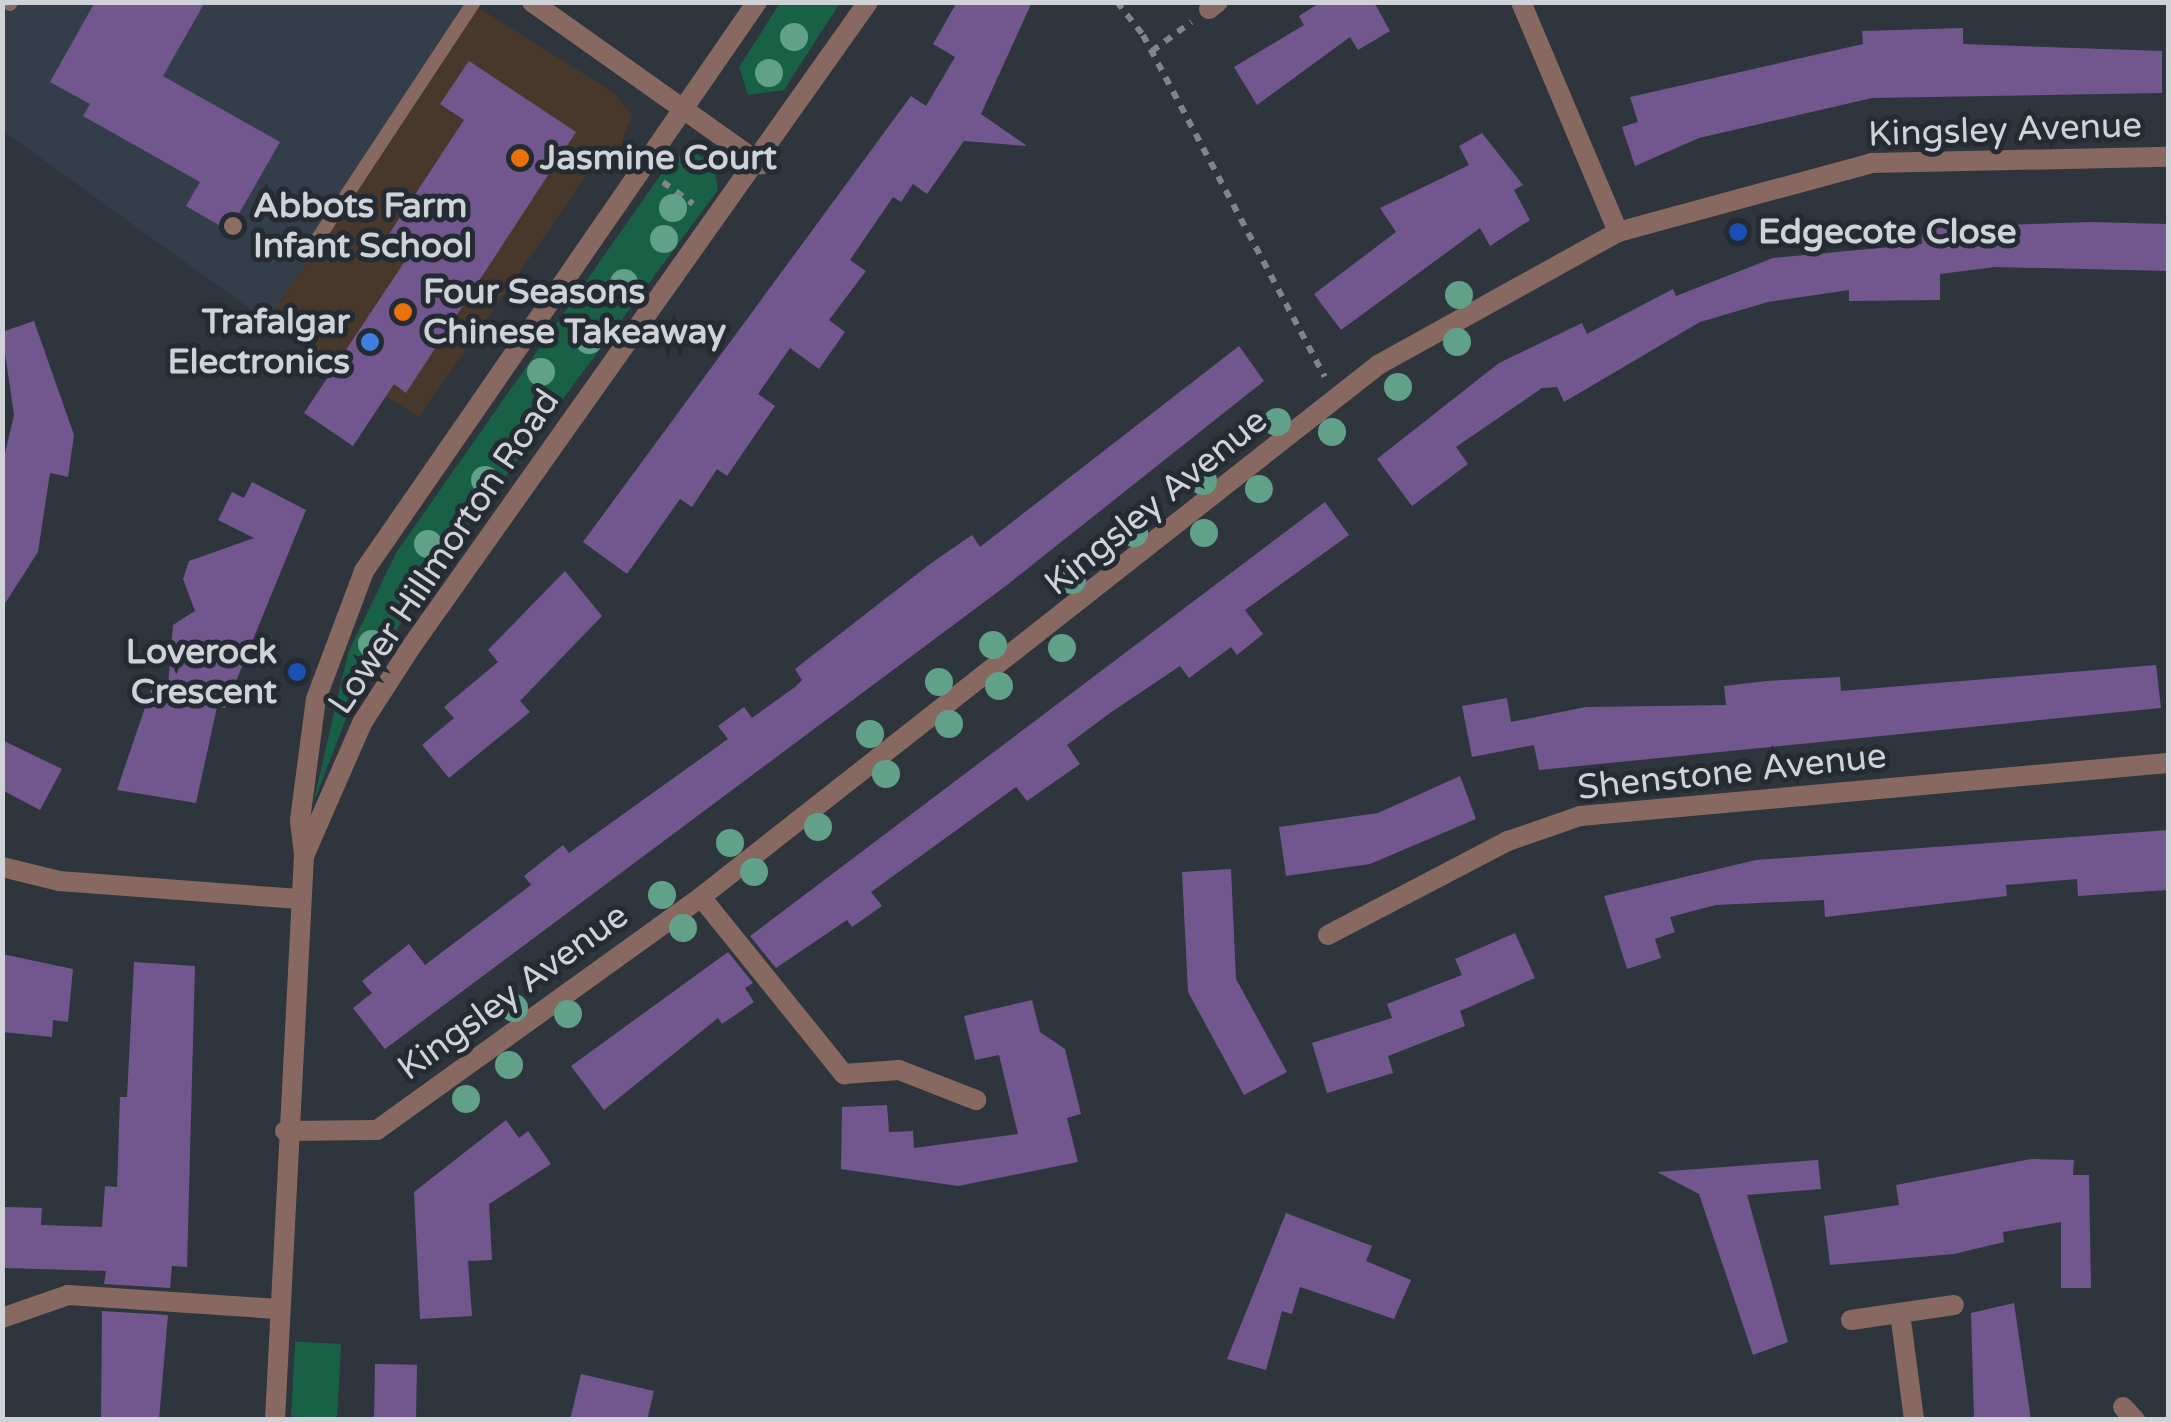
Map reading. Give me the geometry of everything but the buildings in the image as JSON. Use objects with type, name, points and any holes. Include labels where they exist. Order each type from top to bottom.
[{"type":"street","points":[[532,2],[761,164]]},
{"type":"street","name":"Lower Hillmorton Road","points":[[304,856],[300,820],[316,699],[364,571],[757,2]]},
{"type":"street","name":"Lower Hillmorton Road","points":[[275,1420],[296,899],[304,856],[362,723],[411,647],[761,164],[868,2]]},
{"type":"street","points":[[1521,2],[1618,232]]},
{"type":"street","name":"Kingsley Avenue","points":[[285,1131],[377,1130],[701,897],[1378,365],[1618,232],[1872,163],[2168,157]]},
{"type":"street","name":"Shenstone Avenue","points":[[1328,935],[1508,841],[1580,816],[2168,762]]},
{"type":"street","points":[[2,867],[60,882],[296,899]]},
{"type":"street","points":[[701,897],[844,1074],[898,1070],[976,1100]]},
{"type":"street","points":[[2,1318],[68,1295],[278,1308]]},
{"type":"street","points":[[1850,1320],[1954,1305]]},
{"type":"street","points":[[1900,1313],[1914,1420]]},
{"type":"lane","points":[[315,243],[474,2]]},
{"type":"path","points":[[1117,2],[1152,50],[1336,398]]},
{"type":"path","points":[[1152,50],[1214,6]]},
{"type":"path","points":[[642,166],[717,222]]},
{"type":"shaded area","name":"Abbots Farm Infant School","points":[[470,2],[476,6],[267,321],[3,131],[3,3]]},
{"type":"shaded area","points":[[476,6],[614,93],[632,115],[614,163],[587,175],[419,417],[267,321]]},
{"type":"green space","points":[[780,3],[840,3],[784,90],[748,95],[739,67]]},
{"type":"green space","points":[[695,153],[714,165],[718,190],[416,597],[350,708],[313,804],[348,653],[396,553],[673,157]]},
{"type":"green space","points":[[295,1342],[341,1344],[337,1419],[291,1416]]},
{"type":"place","name":"Jasmine Court","points":[[520,158]]},
{"type":"place","name":"Abbots Farm Infant School","points":[[233,226]]},
{"type":"place","name":"Edgecote Close","points":[[1738,232]]},
{"type":"place","name":"Four Seasons Chinese Takeaway","points":[[403,312]]},
{"type":"place","name":"Trafalgar Electronics","points":[[370,342]]},
{"type":"place","name":"Loverock Crescent","points":[[297,672]]}]
